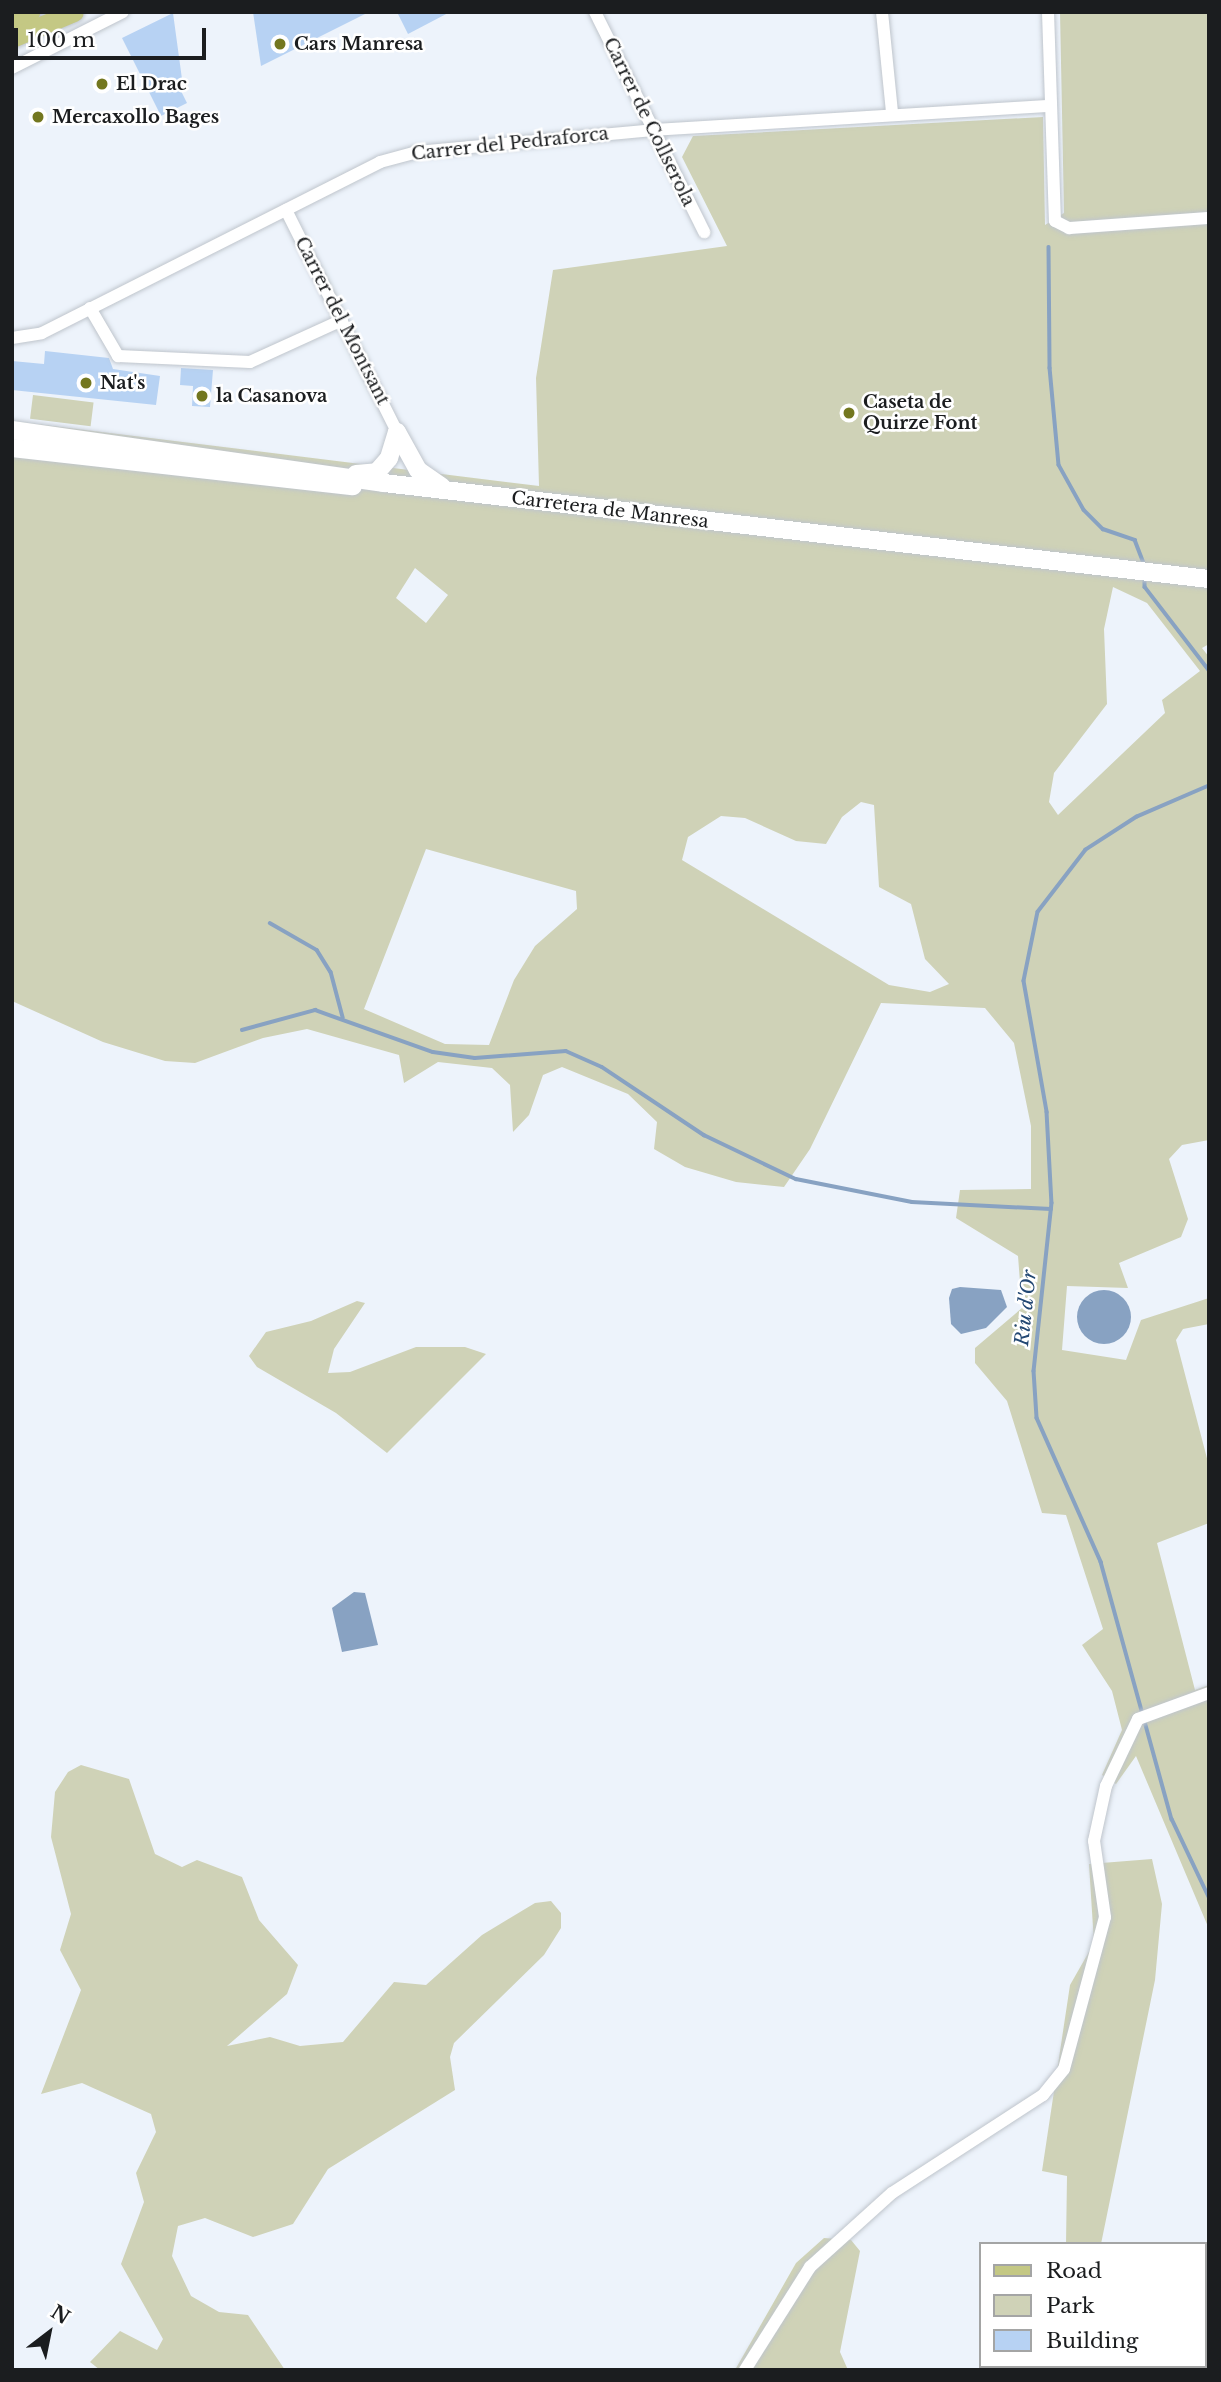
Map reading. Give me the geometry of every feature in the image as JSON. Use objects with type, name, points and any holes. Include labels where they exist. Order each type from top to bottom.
[{"type":"main road","points":[[12,38],[74,12]]},
{"type":"main road","name":"Carretera de Manresa","points":[[12,430],[348,475],[384,483],[1209,579]]},
{"type":"main road","points":[[348,475],[377,472],[389,458],[397,432]]},
{"type":"main road","points":[[397,432],[418,470],[450,491]]},
{"type":"main road","points":[[12,438],[94,439]]},
{"type":"main road","points":[[12,448],[316,484],[384,483]]},
{"type":"main road","points":[[12,462],[59,455]]},
{"type":"street","points":[[12,68],[123,12]]},
{"type":"street","name":"Carrer de Collserola","points":[[595,12],[704,232]]},
{"type":"street","points":[[883,12],[892,113]]},
{"type":"street","points":[[1048,12],[1049,106],[1056,221],[1209,218]]},
{"type":"street","name":"Carrer del Pedraforca","points":[[14,335],[42,333],[380,162],[417,152],[653,130],[892,113],[1049,106]]},
{"type":"street","name":"Carrer del Montsant","points":[[286,210],[397,432]]},
{"type":"street","points":[[90,308],[118,356],[250,362],[342,320]]},
{"type":"street","points":[[745,2370],[810,2267],[892,2193],[1043,2095],[1065,2069],[1105,1917],[1094,1841],[1106,1786],[1144,1716],[1209,1693]]},
{"type":"green space","points":[[1060,12],[1209,12],[1209,644],[1202,648],[1209,657],[1209,1140],[1182,1145],[1169,1159],[1188,1219],[1181,1237],[1119,1263],[1128,1288],[1067,1286],[1062,1350],[1126,1360],[1141,1320],[1209,1298],[1209,1324],[1183,1329],[1176,1340],[1209,1466],[1209,1523],[1157,1543],[1195,1690],[1209,1685],[1209,1929],[1136,1756],[1116,1784],[1102,1775],[1122,1730],[1112,1691],[1082,1645],[1103,1629],[1066,1515],[1042,1513],[1007,1401],[975,1363],[975,1348],[1022,1308],[1018,1256],[956,1218],[960,1190],[1031,1189],[1031,1126],[1014,1043],[985,1008],[881,1003],[810,1149],[784,1187],[736,1182],[685,1167],[654,1149],[657,1122],[628,1094],[562,1067],[543,1075],[529,1115],[513,1132],[510,1085],[492,1068],[438,1062],[404,1083],[399,1055],[307,1029],[263,1038],[195,1063],[165,1061],[103,1042],[12,1001],[12,421],[539,486],[536,378],[553,270],[727,246],[682,157],[693,136],[1043,117],[1045,225],[1064,213]],"holes":[[[415,568],[448,595],[426,623],[396,598]],[[1113,587],[1147,603],[1200,671],[1162,700],[1165,713],[1058,815],[1049,802],[1054,773],[1107,704],[1104,629]],[[861,802],[874,805],[879,887],[911,904],[925,959],[949,984],[930,992],[889,985],[682,860],[688,837],[721,816],[745,818],[796,841],[826,844],[842,817]],[[426,849],[576,891],[577,909],[535,946],[514,980],[489,1045],[445,1044],[364,1009]]]},
{"type":"green space","points":[[33,395],[94,402],[91,426],[30,419]]},
{"type":"green space","points":[[357,1301],[365,1303],[334,1349],[328,1373],[350,1372],[416,1347],[465,1347],[486,1354],[387,1453],[336,1413],[257,1367],[249,1356],[266,1332],[311,1321]]},
{"type":"green space","points":[[81,1765],[129,1779],[155,1854],[182,1867],[197,1860],[242,1877],[259,1920],[298,1965],[287,1994],[227,2046],[270,2037],[300,2046],[343,2042],[394,1982],[426,1985],[482,1935],[535,1903],[551,1901],[561,1913],[561,1928],[544,1955],[454,2043],[450,2057],[455,2090],[328,2169],[293,2224],[253,2237],[205,2218],[178,2226],[172,2256],[191,2296],[219,2312],[248,2315],[285,2370],[100,2370],[90,2362],[120,2331],[157,2350],[163,2339],[121,2264],[144,2202],[136,2173],[156,2132],[151,2114],[82,2083],[41,2094],[81,1990],[60,1950],[71,1914],[51,1837],[55,1792],[68,1772]]},
{"type":"green space","points":[[1152,1859],[1162,1904],[1155,1980],[1101,2242],[1066,2242],[1067,2176],[1042,2171],[1070,1985],[1094,1943],[1089,1864]]},
{"type":"green space","points":[[824,2238],[851,2240],[860,2251],[840,2352],[848,2370],[735,2370],[796,2263]]},
{"type":"green space","points":[[1209,2244],[1209,2370],[1090,2370],[1207,2368]]},
{"type":"water","points":[[960,1287],[1001,1290],[1007,1307],[986,1328],[961,1334],[951,1324],[949,1298],[952,1289]]},
{"type":"water","points":[[1104,1290],[1123,1298],[1131,1317],[1123,1336],[1104,1344],[1085,1336],[1077,1317],[1085,1298]]},
{"type":"water","points":[[354,1592],[365,1593],[378,1645],[342,1652],[332,1608]]},
{"type":"building","name":"Cars Manresa","points":[[253,12],[369,12],[261,66]]},
{"type":"building","points":[[397,12],[450,12],[408,34]]},
{"type":"building","points":[[173,13],[182,79],[176,81],[187,103],[161,116],[122,38]]},
{"type":"building","name":"Nat's","points":[[45,351],[109,358],[113,369],[160,376],[156,405],[12,390],[12,361],[44,364]]},
{"type":"building","name":"la Casanova","points":[[181,368],[213,370],[210,407],[192,406],[193,386],[180,385]]},
{"type":"waterway","points":[[1049,247],[1050,368],[1059,465],[1084,510],[1103,529],[1135,540],[1146,568]]},
{"type":"waterway","points":[[1145,579],[1145,587],[1209,670]]},
{"type":"waterway","name":"Riu d'Or","points":[[1209,786],[1137,817],[1086,850],[1038,912],[1024,981],[1047,1112],[1052,1203],[1034,1371],[1037,1418],[1101,1562],[1172,1819],[1209,1897]]},
{"type":"waterway","points":[[270,923],[317,950],[331,972],[343,1017]]},
{"type":"waterway","points":[[242,1030],[315,1010],[433,1052],[475,1058],[566,1051],[602,1067],[704,1135],[796,1179],[912,1202],[1051,1209]]},
{"type":"place","name":"Cars Manresa","points":[[280,44]]},
{"type":"place","name":"El Drac","points":[[102,84]]},
{"type":"place","name":"Mercaxollo Bages","points":[[38,117]]},
{"type":"place","name":"Nat's","points":[[86,383]]},
{"type":"place","name":"la Casanova","points":[[202,396]]},
{"type":"place","name":"Caseta de Quirze Font","points":[[849,413]]}]
